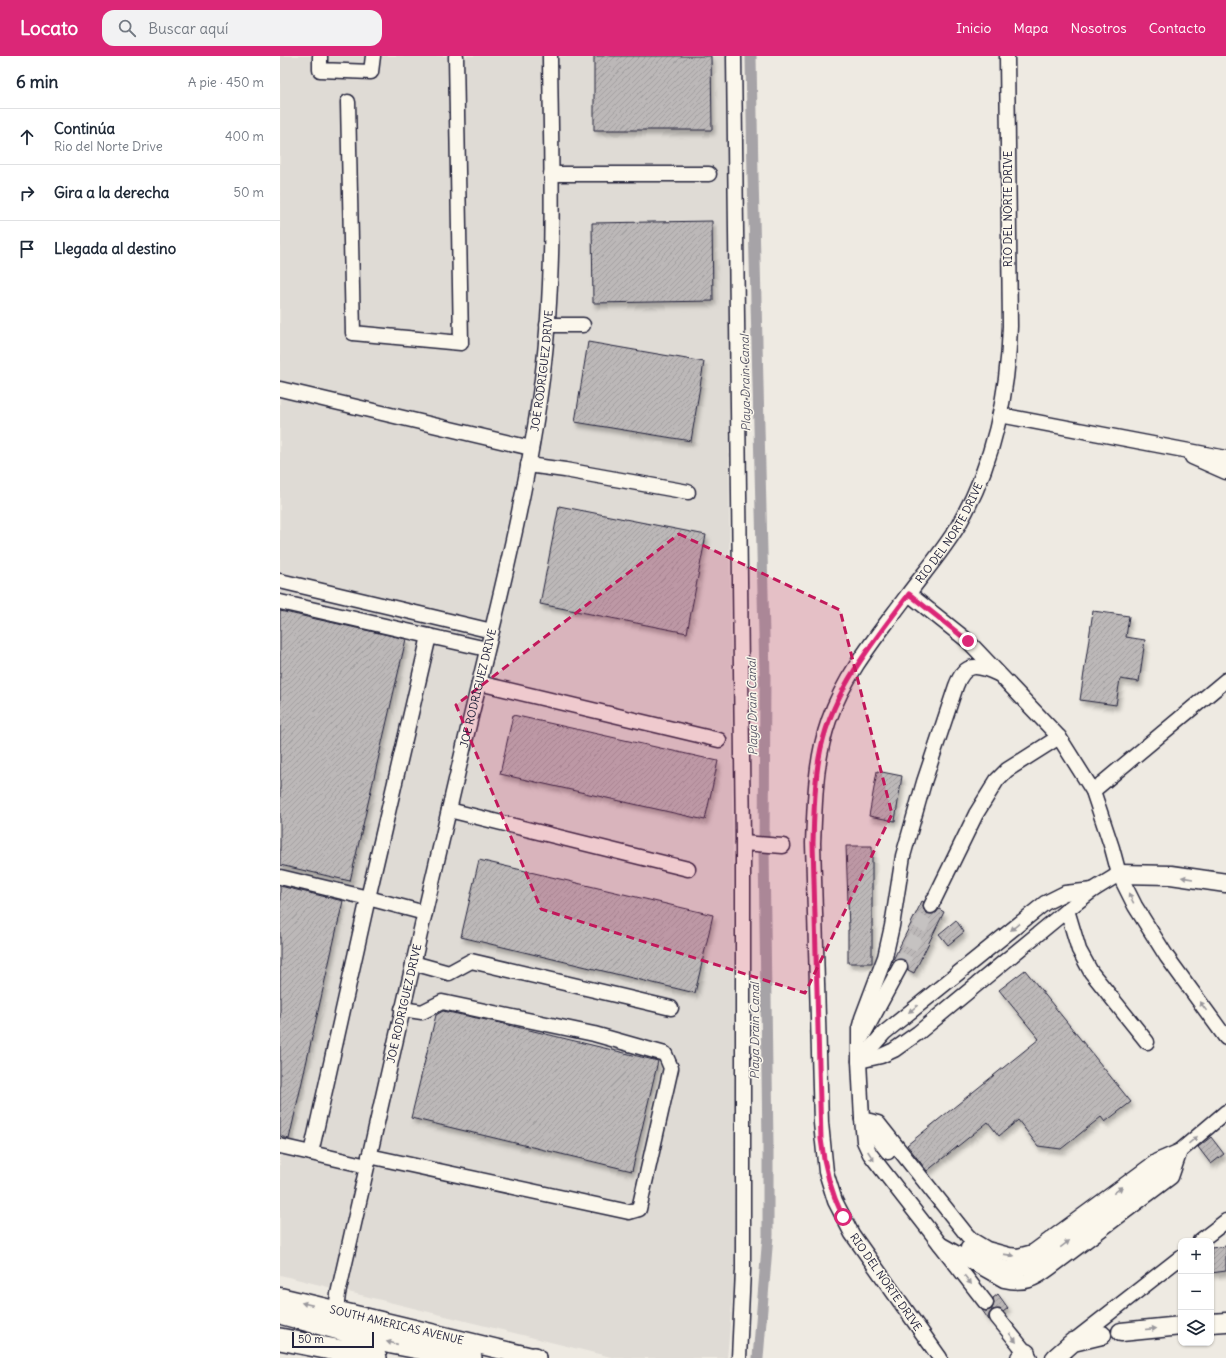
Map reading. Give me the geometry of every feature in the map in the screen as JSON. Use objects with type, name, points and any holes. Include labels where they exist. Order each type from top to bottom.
[{"type":"highway","points":[[280,1313],[392,1343],[471,1358]]},
{"type":"highway","points":[[280,1334],[349,1353]]},
{"type":"highway","points":[[280,1339],[376,1358]]},
{"type":"main road","points":[[1119,874],[1171,875],[1226,884]]},
{"type":"main road","name":"SOUTH AMERICAS AVENUE","points":[[280,1298],[535,1358]]},
{"type":"main road","points":[[1214,1323],[1226,1322]]},
{"type":"main road","points":[[1121,1332],[1178,1326]]},
{"type":"main road","points":[[1054,1358],[1073,1342],[1102,1335]]},
{"type":"street","points":[[320,56],[320,70],[371,72],[372,56]]},
{"type":"street","points":[[348,102],[353,333],[461,343],[456,56]]},
{"type":"street","name":"JOE RODRIGUEZ DRIVE","points":[[336,1310],[402,1010],[513,543],[531,448],[543,376],[549,301],[551,228],[550,56]]},
{"type":"street","points":[[734,56],[750,844],[743,1270],[739,1358]]},
{"type":"street","name":"RIO DEL NORTE DRIVE","points":[[940,1358],[864,1252],[835,1201],[826,1172],[821,1139],[813,843],[815,797],[819,756],[829,721],[852,671],[957,527],[981,479],[992,450],[1006,385],[1009,354],[1007,56]]},
{"type":"street","points":[[551,174],[709,174]]},
{"type":"street","points":[[547,325],[584,325]]},
{"type":"street","points":[[280,389],[531,448]]},
{"type":"street","points":[[1000,414],[1226,458]]},
{"type":"street","points":[[1172,448],[1226,472]]},
{"type":"street","points":[[528,465],[565,470],[688,492]]},
{"type":"street","points":[[280,581],[492,631]]},
{"type":"street","points":[[909,594],[968,641],[1059,737],[1093,791],[1119,874],[1135,906],[1167,957],[1226,1038]]},
{"type":"street","points":[[280,602],[487,649]]},
{"type":"street","points":[[311,1153],[429,636]]},
{"type":"street","points":[[986,1303],[870,1154],[864,1141],[862,1119],[859,1029],[881,969],[890,938],[903,856],[924,782],[960,677],[964,671],[973,667],[988,669],[998,674]]},
{"type":"street","points":[[1093,791],[1226,680]]},
{"type":"street","points":[[479,683],[719,740]]},
{"type":"street","points":[[932,906],[976,814],[997,780],[1006,770],[1059,737]]},
{"type":"street","points":[[449,810],[688,869]]},
{"type":"street","points":[[750,844],[778,846]]},
{"type":"street","points":[[860,1061],[881,1056],[894,1050],[918,1033],[1067,910],[1093,890],[1119,874]]},
{"type":"street","points":[[280,877],[425,913]]},
{"type":"street","points":[[860,1061],[884,1033],[1045,903],[1065,893],[1093,890]]},
{"type":"street","points":[[1067,910],[1079,950],[1091,972],[1147,1042]]},
{"type":"street","points":[[413,964],[449,973],[471,961],[671,1008]]},
{"type":"street","points":[[859,1043],[900,967]]},
{"type":"street","points":[[280,1146],[311,1153],[368,1161],[629,1212],[639,1209],[671,1068],[665,1054],[587,1033],[442,1002],[422,1012],[402,1010]]},
{"type":"street","points":[[862,1119],[878,1123],[967,1235],[986,1249],[1009,1255],[1026,1255],[1033,1252],[1157,1161],[1180,1152],[1226,1112]]},
{"type":"street","points":[[940,1244],[1004,1280],[1023,1282],[1032,1279],[1050,1268],[1171,1177],[1180,1152]]},
{"type":"street","points":[[1204,1238],[1226,1221]]},
{"type":"street","points":[[1073,1342],[1178,1259]]},
{"type":"street","points":[[997,1317],[1025,1356]]},
{"type":"highlighted area","points":[[679,534],[840,610],[892,814],[805,993],[541,909],[456,705]]},
{"type":"shaded area","points":[[280,56],[729,56],[729,506],[732,728],[735,1271],[727,1358],[615,1358],[280,1275]]},
{"type":"building","points":[[594,56],[711,56],[712,130],[594,130]]},
{"type":"building","points":[[712,221],[713,301],[593,303],[592,223]]},
{"type":"building","points":[[588,342],[704,362],[691,441],[575,422]]},
{"type":"building","points":[[559,506],[706,535],[687,633],[540,604]]},
{"type":"building","points":[[280,611],[406,639],[350,881],[280,865]]},
{"type":"building","points":[[1093,611],[1129,616],[1126,637],[1145,640],[1139,682],[1120,679],[1116,705],[1080,700]]},
{"type":"building","points":[[513,715],[718,761],[705,820],[500,774]]},
{"type":"building","points":[[877,771],[902,776],[895,821],[869,816]]},
{"type":"building","points":[[846,846],[872,846],[872,963],[848,963],[849,930]]},
{"type":"building","points":[[479,860],[713,915],[695,993],[461,937]]},
{"type":"building","points":[[280,886],[343,901],[289,1139],[280,1136]]},
{"type":"building","points":[[922,901],[924,902],[924,910],[927,913],[936,913],[939,909],[944,912],[914,973],[908,970],[907,963],[904,959],[899,959],[892,962]]},
{"type":"building","points":[[956,920],[964,932],[948,945],[939,934]]},
{"type":"building","points":[[1025,970],[1131,1102],[1105,1122],[1101,1117],[1061,1149],[1038,1146],[1018,1120],[999,1136],[988,1122],[927,1171],[907,1145],[1039,1039],[999,990]]},
{"type":"building","points":[[443,1011],[496,1022],[658,1061],[632,1171],[411,1118],[436,1015]]},
{"type":"building","points":[[1211,1137],[1224,1154],[1211,1164],[1198,1147]]},
{"type":"building","points":[[1226,1246],[1226,1271],[1214,1273],[1214,1248]]},
{"type":"building","points":[[998,1294],[1008,1308],[1003,1312],[1000,1309],[992,1310],[989,1314],[989,1320],[982,1310],[987,1311],[992,1309],[994,1302],[993,1298]]},
{"type":"waterway","name":"Playa Drain Canal","points":[[751,56],[765,677],[764,849],[768,1145],[768,1235],[758,1358]]},
{"type":"tunnel","points":[[900,967],[931,906]]},
{"type":"route","points":[[843,1217],[835,1201],[826,1172],[821,1139],[813,843],[816,776],[819,756],[829,721],[852,671],[909,594],[968,641]]}]
